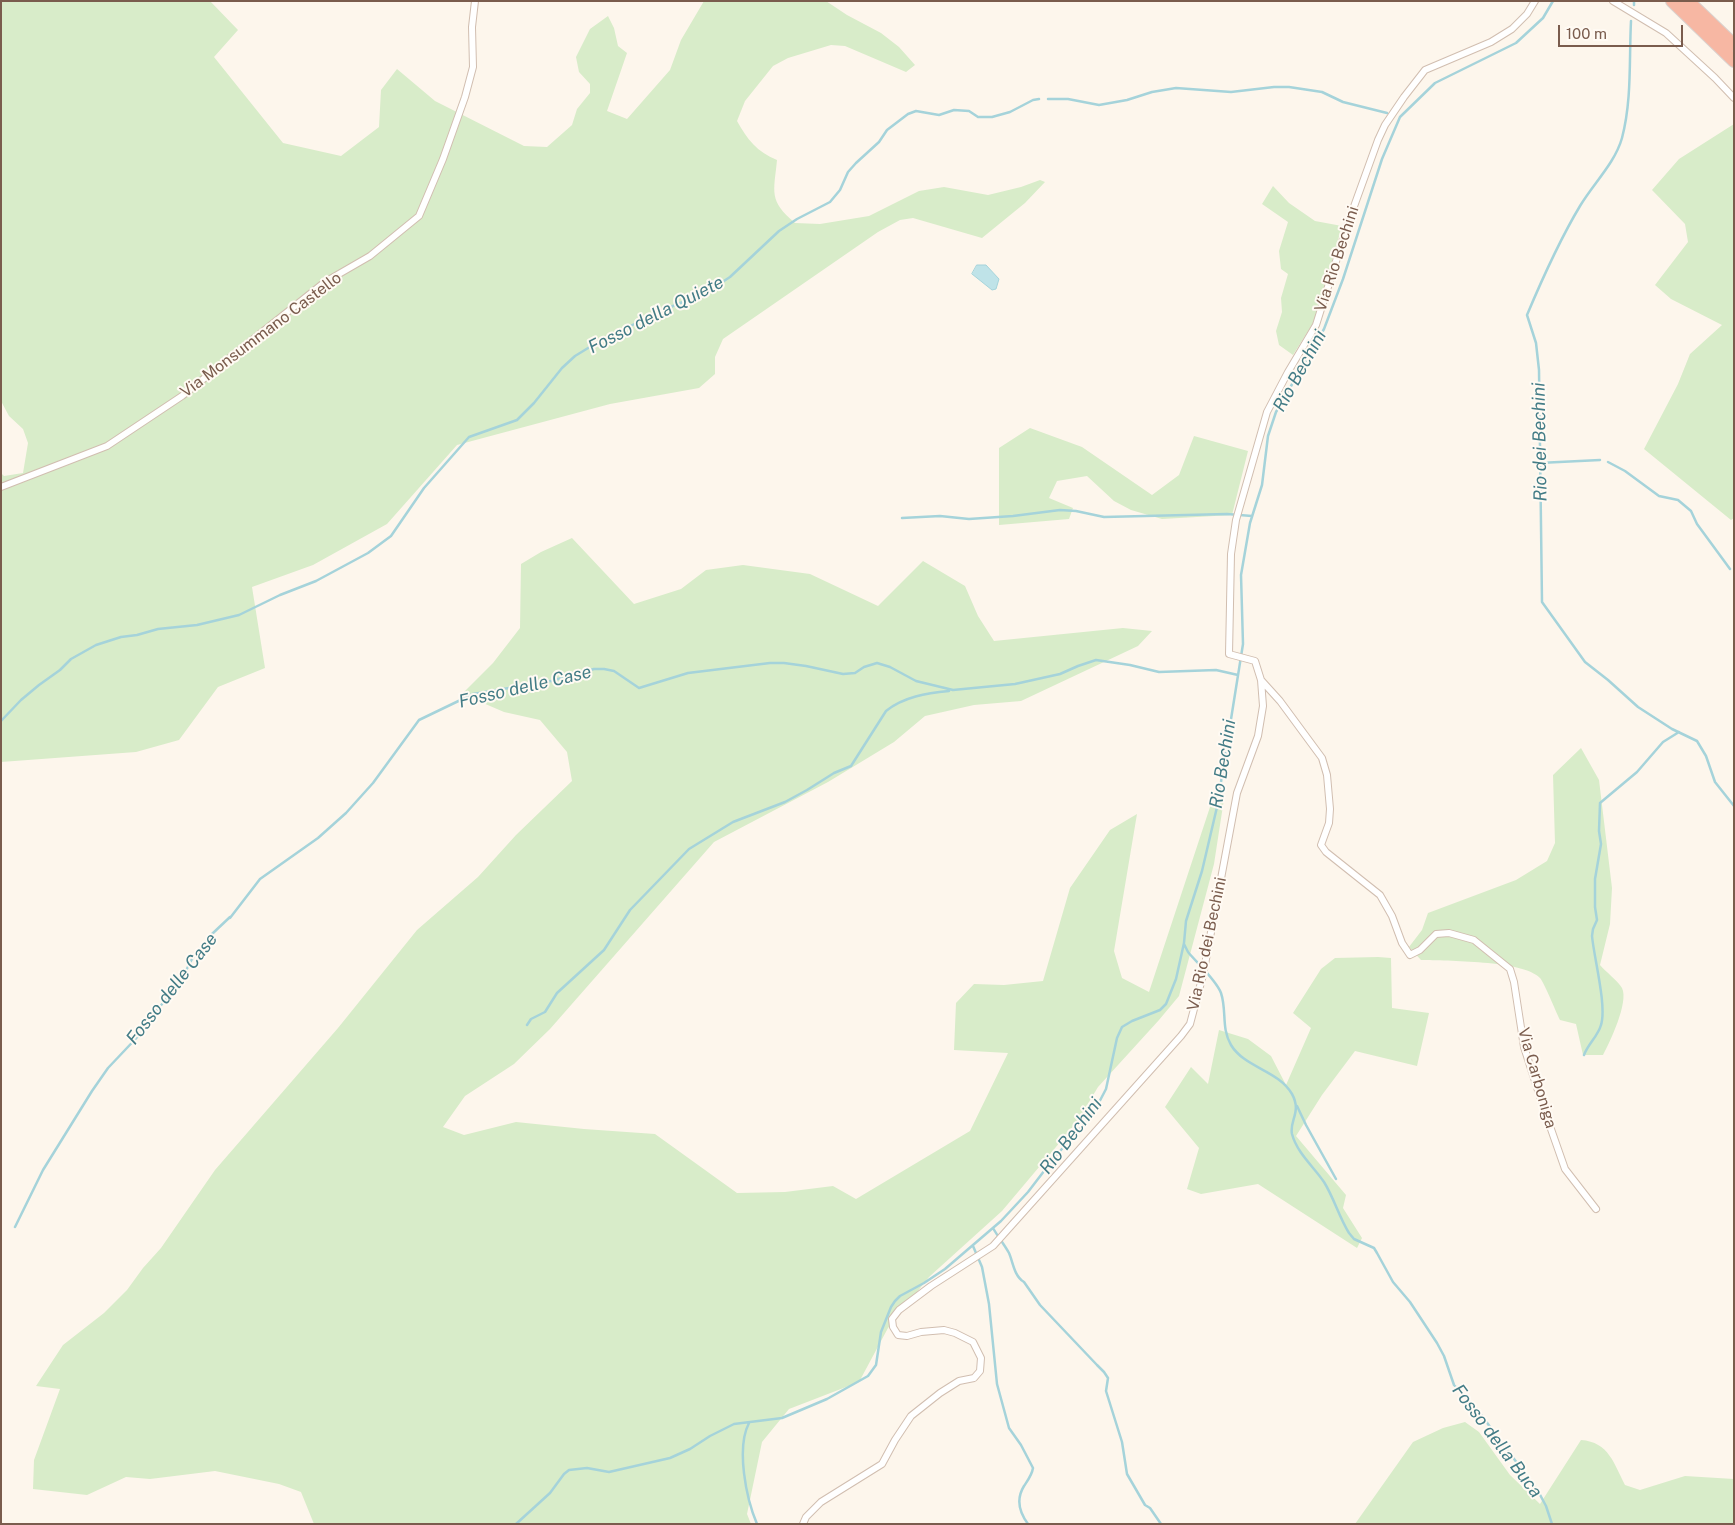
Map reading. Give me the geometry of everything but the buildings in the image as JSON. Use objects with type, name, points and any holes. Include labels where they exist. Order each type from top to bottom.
[{"type":"highway","points":[[1672,1],[1734,61]]},
{"type":"highway","points":[[1688,1],[1734,45]]},
{"type":"street","name":"Via Monsummano Castello","points":[[1,487],[107,446],[182,396],[325,282],[370,256],[419,216],[443,159],[465,97],[473,67],[472,27],[476,1]]},
{"type":"street","name":"Via Rio Bechini","points":[[1245,658],[1229,654],[1228,634],[1232,554],[1236,520],[1267,412],[1288,372],[1316,326],[1348,223],[1378,140],[1385,125],[1399,104],[1425,70],[1491,42],[1512,29],[1527,14],[1535,1]]},
{"type":"street","points":[[1613,1],[1666,33],[1734,98]]},
{"type":"street","name":"Via Rio dei Bechini","points":[[803,1524],[806,1517],[822,1502],[882,1464],[911,1416],[940,1393],[959,1381],[974,1378],[980,1371],[981,1358],[973,1342],[944,1330],[921,1332],[907,1336],[898,1335],[892,1327],[892,1319],[899,1310],[931,1286],[994,1246],[1190,1024],[1203,975],[1236,793],[1258,736],[1263,706],[1261,680],[1255,661],[1245,658]]},
{"type":"street","name":"Via Carboniga","points":[[1261,680],[1280,701],[1322,758],[1327,775],[1330,810],[1329,823],[1321,845],[1326,852],[1380,895],[1392,916],[1402,943],[1410,955],[1420,950],[1436,934],[1449,933],[1474,940],[1510,969],[1514,982],[1524,1047],[1565,1170],[1596,1208]]},
{"type":"green space","points":[[1,1],[210,1],[238,30],[214,57],[283,143],[341,156],[379,127],[381,90],[397,69],[435,101],[524,146],[547,147],[572,125],[577,109],[590,93],[590,84],[579,72],[576,57],[590,29],[608,16],[614,28],[618,46],[627,53],[607,111],[627,119],[670,70],[681,40],[704,1],[826,1],[847,15],[881,33],[899,47],[915,65],[906,72],[845,46],[831,45],[788,58],[773,66],[745,101],[737,121],[753,144],[777,160],[775,195],[780,208],[795,223],[820,224],[869,216],[919,191],[944,187],[988,195],[1040,180],[1045,182],[1025,203],[982,238],[913,218],[900,220],[878,232],[723,339],[715,357],[715,374],[699,388],[610,404],[457,445],[387,524],[313,565],[252,587],[265,668],[218,687],[179,740],[136,752],[1,762],[1,473],[4,476],[23,473],[28,443],[23,429],[9,416],[1,401]]},
{"type":"green space","points":[[1734,124],[1734,518],[1731,520],[1644,449],[1678,384],[1690,354],[1722,325],[1671,299],[1655,285],[1688,242],[1685,224],[1652,190],[1679,159]]},
{"type":"green space","points":[[1273,186],[1289,203],[1315,221],[1342,226],[1315,320],[1293,355],[1279,345],[1276,331],[1282,312],[1281,298],[1288,274],[1281,269],[1279,251],[1288,222],[1262,204]]},
{"type":"green space","points":[[1030,428],[1082,447],[1152,495],[1179,475],[1194,436],[1248,451],[1232,515],[1162,519],[1131,510],[1114,501],[1087,476],[1057,481],[1049,498],[1073,508],[1069,519],[999,525],[999,448]]},
{"type":"green space","points":[[572,538],[634,604],[681,589],[706,570],[743,565],[810,574],[878,606],[923,561],[965,586],[978,616],[994,641],[1123,628],[1152,631],[1138,646],[1021,701],[974,705],[925,716],[894,742],[828,782],[714,842],[550,1029],[514,1064],[465,1096],[443,1127],[464,1135],[516,1122],[655,1134],[737,1193],[785,1192],[833,1186],[856,1199],[970,1131],[1008,1053],[954,1050],[956,1003],[974,984],[1004,985],[1043,981],[1070,888],[1110,830],[1137,814],[1114,951],[1122,978],[1149,992],[1211,804],[1224,799],[1214,864],[1179,996],[1098,1087],[1077,1122],[1002,1211],[929,1277],[888,1328],[859,1382],[789,1409],[762,1442],[747,1514],[751,1524],[314,1524],[301,1492],[279,1484],[215,1471],[150,1479],[126,1477],[87,1495],[33,1489],[34,1460],[60,1389],[36,1386],[63,1345],[104,1313],[127,1290],[161,1248],[215,1170],[338,1028],[417,930],[478,877],[516,835],[572,781],[567,752],[540,720],[504,712],[462,694],[493,663],[520,628],[521,564],[541,552]]},
{"type":"green space","points":[[1581,748],[1599,780],[1612,888],[1610,924],[1600,965],[1620,985],[1623,994],[1623,1003],[1618,1022],[1603,1055],[1583,1055],[1576,1024],[1560,1020],[1542,981],[1531,972],[1484,963],[1421,960],[1409,947],[1422,930],[1428,913],[1516,880],[1547,861],[1555,843],[1553,775]]},
{"type":"green space","points":[[1335,958],[1391,958],[1392,1008],[1429,1013],[1417,1066],[1355,1051],[1322,1095],[1296,1136],[1346,1195],[1343,1208],[1362,1238],[1357,1248],[1258,1184],[1201,1194],[1187,1189],[1199,1148],[1165,1107],[1191,1067],[1208,1084],[1219,1030],[1248,1039],[1271,1056],[1286,1085],[1311,1028],[1293,1013],[1321,969]]},
{"type":"green space","points":[[1465,1422],[1479,1432],[1510,1475],[1540,1504],[1581,1440],[1598,1445],[1604,1450],[1614,1462],[1625,1485],[1640,1490],[1685,1476],[1734,1479],[1734,1524],[1355,1524],[1413,1442],[1443,1428]]},
{"type":"water","points":[[977,265],[986,265],[999,279],[996,289],[992,290],[972,274]]},
{"type":"waterway","name":"Rio Bechini","points":[[516,1524],[550,1493],[569,1470],[587,1468],[609,1472],[670,1458],[734,1424],[782,1418],[827,1399],[868,1376],[876,1365],[881,1332],[895,1301],[900,1296],[945,1269],[1001,1221],[1028,1192],[1054,1158],[1094,1112],[1106,1089],[1117,1038],[1122,1027],[1160,1010],[1166,1004],[1176,979],[1184,943],[1186,921],[1202,871],[1217,807],[1243,644],[1241,575],[1250,523],[1262,485],[1268,436],[1276,412],[1324,329],[1343,279],[1382,159],[1400,117],[1435,83],[1516,43],[1543,18],[1553,1]]},
{"type":"waterway","name":"Rio dei Bechini","points":[[1631,21],[1629,95],[1625,124],[1619,147],[1565,232],[1527,315],[1536,343],[1539,370],[1542,602],[1585,662],[1638,707],[1672,729],[1697,741],[1706,756],[1715,782],[1734,806]]},
{"type":"waterway","name":"Fosso della Quiete","points":[[1048,99],[1068,99],[1099,105],[1176,88],[1231,92],[1289,87],[1322,92],[1343,102],[1387,113]]},
{"type":"waterway","name":"Fosso della Quiete","points":[[1,721],[21,700],[60,670],[71,659],[96,645],[158,629],[197,625],[239,615],[280,595],[316,581],[368,553],[391,536],[424,488],[469,437],[517,420],[534,403],[562,368],[575,356],[656,313],[707,292],[730,277],[779,231],[797,219],[830,202],[840,190],[848,172],[879,142],[887,130],[908,114],[916,111],[939,115],[954,110],[969,111],[978,117],[992,117],[1010,112],[1033,100],[1039,99]]},
{"type":"waterway","points":[[1539,463],[1600,460]]},
{"type":"waterway","points":[[1608,462],[1625,471],[1659,496],[1678,500],[1691,511],[1697,524],[1730,569]]},
{"type":"waterway","points":[[902,518],[940,516],[969,519],[1060,510],[1076,511],[1104,517],[1227,514],[1252,516]]},
{"type":"waterway","name":"Fosso delle Case","points":[[15,1227],[43,1170],[92,1091],[108,1068],[143,1031],[157,1010],[179,984],[192,959],[212,934],[230,918],[260,879],[318,838],[346,813],[373,783],[419,720],[473,694],[551,681],[594,669],[614,671],[639,688],[688,673],[770,663],[806,666],[843,674],[855,673],[864,667],[877,663],[890,667],[916,681],[953,690],[1015,684],[1060,674],[1096,660],[1159,672],[1216,670],[1238,675]]},
{"type":"waterway","points":[[527,1025],[531,1019],[545,1012],[557,993],[604,950],[630,910],[689,849],[733,822],[785,802],[834,773],[851,766],[886,711],[893,706],[916,696],[949,691]]},
{"type":"waterway","points":[[1584,1055],[1600,1029],[1602,1017],[1601,994],[1592,936],[1597,920],[1595,879],[1601,844],[1599,831],[1600,803],[1637,772],[1663,742],[1679,732]]},
{"type":"waterway","name":"Fosso della Buca","points":[[1184,944],[1188,952],[1219,988],[1224,1006],[1226,1032],[1231,1045],[1244,1059],[1279,1079],[1292,1094],[1296,1106],[1292,1125],[1294,1141],[1324,1182],[1349,1233],[1354,1239],[1374,1248],[1393,1282],[1410,1302],[1437,1343],[1444,1356],[1454,1385],[1476,1408],[1538,1491],[1546,1506],[1552,1524]]},
{"type":"waterway","points":[[1297,1106],[1336,1179]]},
{"type":"waterway","points":[[993,1228],[1009,1253],[1018,1276],[1040,1305],[1108,1378],[1106,1391],[1122,1442],[1127,1474],[1145,1505],[1150,1508],[1161,1524]]},
{"type":"waterway","points":[[973,1246],[982,1267],[989,1304],[997,1384],[1009,1428],[1021,1445],[1033,1468],[1019,1501],[1022,1515],[1028,1524]]},
{"type":"waterway","points":[[749,1423],[743,1446],[744,1473],[749,1501],[757,1524]]}]
